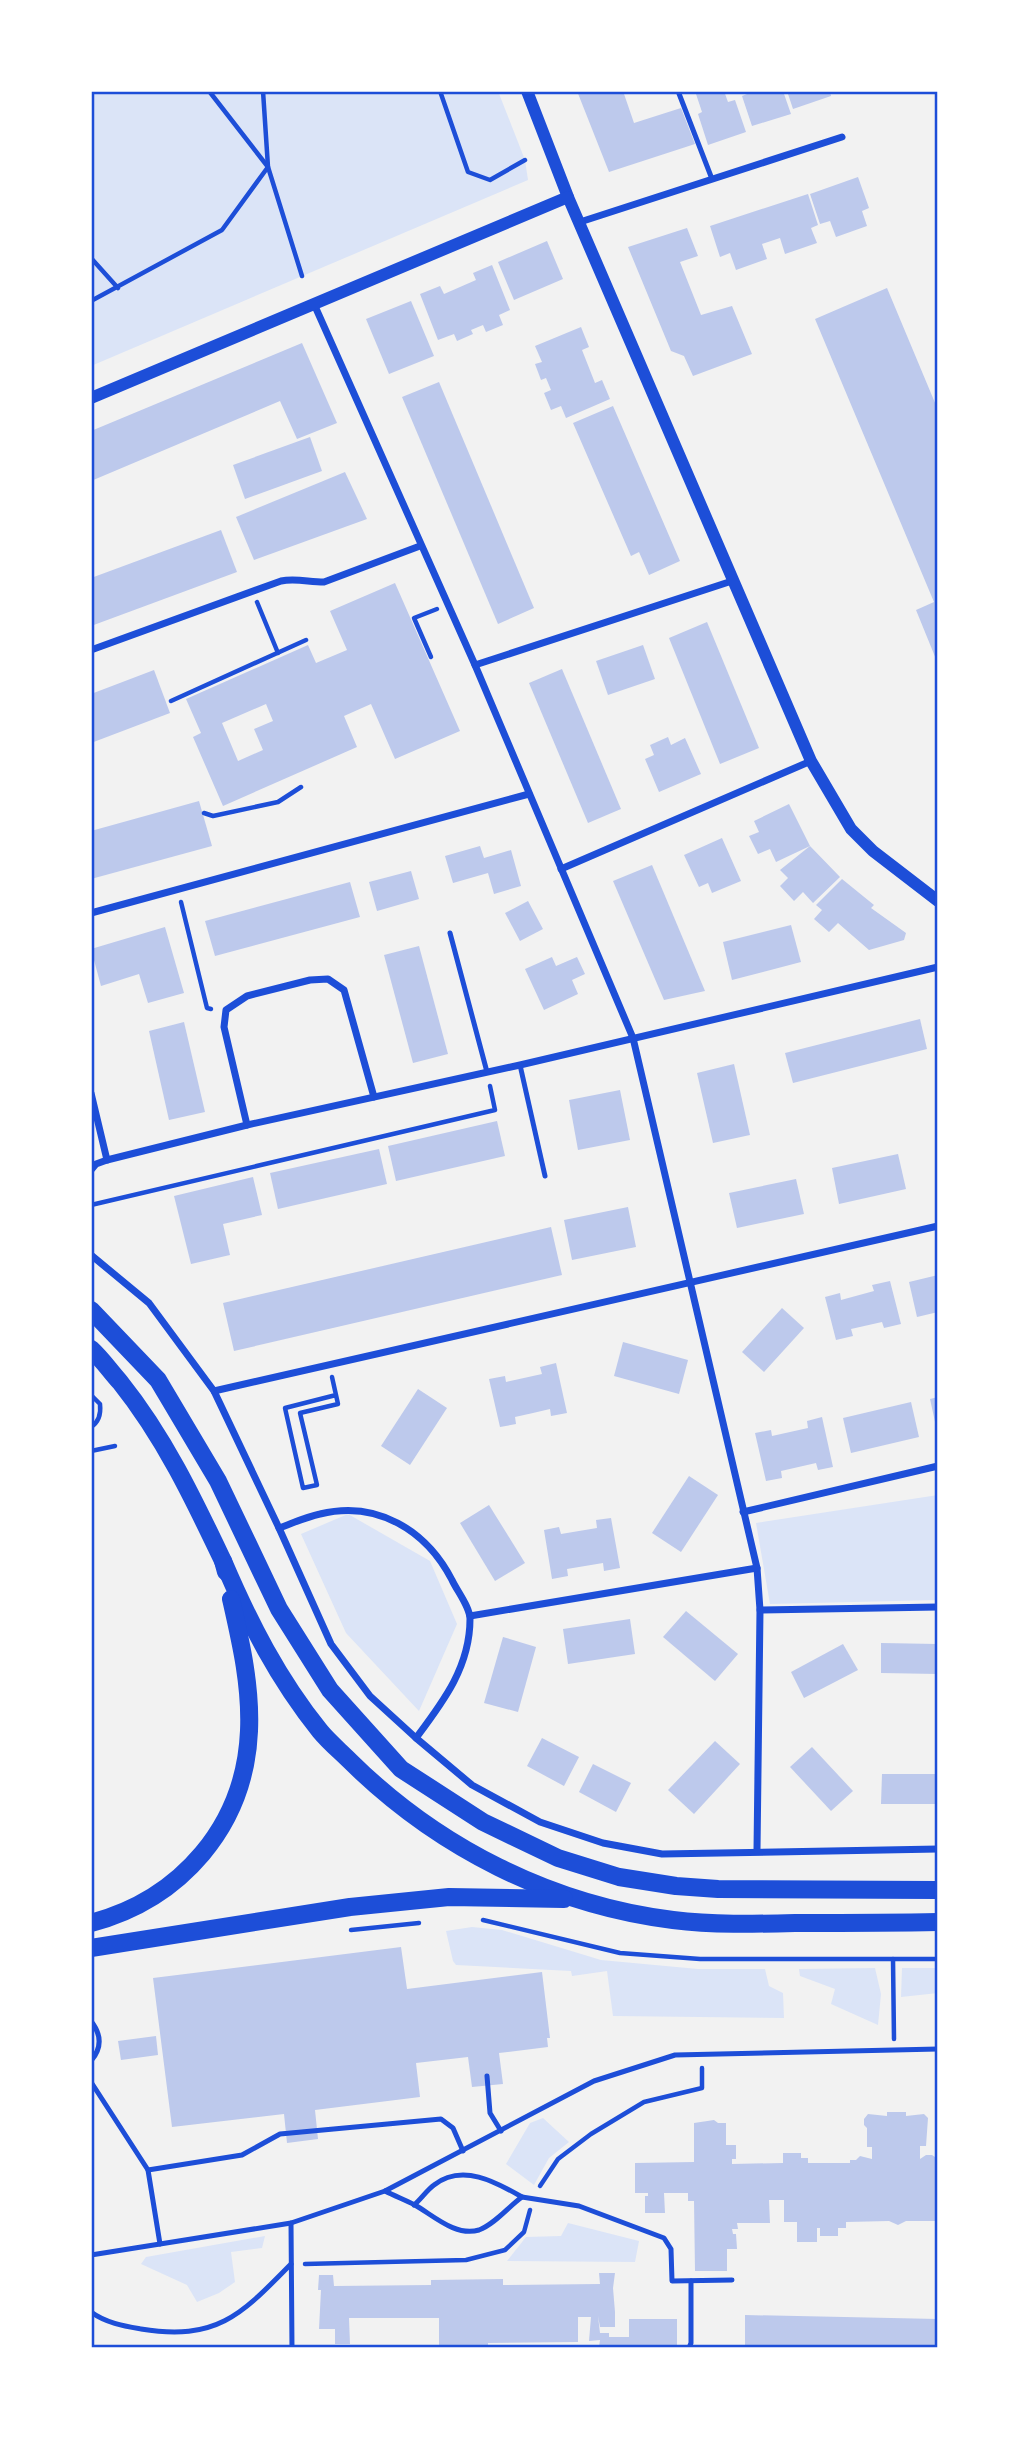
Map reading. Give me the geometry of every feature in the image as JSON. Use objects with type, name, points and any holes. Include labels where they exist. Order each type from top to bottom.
[{"type":"main road","points":[[91,1310],[158,1380],[218,1481],[279,1609],[330,1690],[401,1769],[483,1822],[558,1858],[619,1877],[676,1886],[729,1889],[938,1890]]},
{"type":"main road","points":[[91,1349],[157,1432],[187,1486],[260,1643],[291,1692],[322,1733],[362,1772],[398,1806],[441,1836],[499,1867],[578,1900],[629,1912],[700,1923],[938,1922]]},
{"type":"main road","points":[[91,1923],[147,1900],[196,1863],[224,1826],[236,1794],[249,1733],[248,1690],[223,1561]]},
{"type":"main road","points":[[91,1948],[350,1907],[438,1898],[488,1896],[578,1900]]},
{"type":"street","points":[[527,91],[568,197],[811,761],[851,829],[873,850],[938,901]]},
{"type":"street","points":[[580,222],[842,137]]},
{"type":"street","points":[[91,398],[568,197]]},
{"type":"street","points":[[314,304],[475,665],[633,1038],[757,1568],[760,1610],[757,1850]]},
{"type":"street","points":[[91,650],[292,578],[307,582],[324,582],[420,546]]},
{"type":"street","points":[[475,665],[732,581]]},
{"type":"street","points":[[561,869],[811,761]]},
{"type":"street","points":[[91,913],[529,794]]},
{"type":"street","points":[[91,1170],[96,1164],[107,1160],[247,1125],[520,1065],[938,967]]},
{"type":"street","points":[[247,1125],[224,1027],[226,1010],[247,996],[310,980],[328,979],[344,990],[374,1097]]},
{"type":"street","points":[[91,1093],[107,1160]]},
{"type":"street","points":[[214,1391],[938,1226]]},
{"type":"street","points":[[91,1255],[149,1303],[214,1391],[331,1644],[370,1696],[472,1784],[540,1822],[603,1843],[662,1854],[757,1850],[938,1849]]},
{"type":"street","points":[[743,1512],[938,1466]]},
{"type":"street","points":[[279,1528],[320,1513],[358,1510],[402,1524],[424,1540],[449,1574],[470,1616],[466,1653],[450,1693],[416,1738]]},
{"type":"street","points":[[470,1616],[757,1568]]},
{"type":"street","points":[[760,1610],[938,1607]]},
{"type":"lane","points":[[678,91],[712,179]]},
{"type":"lane","points":[[450,933],[487,1072]]},
{"type":"lane","points":[[520,1065],[545,1176]]},
{"type":"lane","points":[[91,2021],[100,2037],[99,2046],[91,2061]]},
{"type":"lane","points":[[91,2255],[291,2223],[385,2191],[594,2081],[675,2055],[938,2049]]},
{"type":"lane","points":[[487,2076],[491,2113],[501,2131]]},
{"type":"lane","points":[[91,2081],[148,2171],[160,2244]]},
{"type":"lane","points":[[148,2171],[242,2155],[280,2134],[441,2119],[453,2128],[464,2151]]},
{"type":"lane","points":[[414,2205],[433,2185],[444,2179],[464,2175],[482,2177],[522,2197],[579,2206],[664,2238],[671,2249],[672,2281],[732,2280]]},
{"type":"lane","points":[[385,2191],[454,2228],[468,2231],[480,2229],[492,2222],[522,2197]]},
{"type":"lane","points":[[291,2223],[292,2348]]},
{"type":"lane","points":[[91,2312],[121,2326],[141,2329],[184,2333],[207,2329],[253,2303],[291,2264]]},
{"type":"lane","points":[[689,2348],[691,2280]]},
{"type":"path","points":[[209,91],[268,167]]},
{"type":"path","points":[[263,91],[268,167],[302,276]]},
{"type":"path","points":[[440,91],[468,172],[491,180],[525,160]]},
{"type":"path","points":[[91,301],[222,230],[268,167]]},
{"type":"path","points":[[91,258],[118,288]]},
{"type":"path","points":[[252,591],[278,653]]},
{"type":"path","points":[[431,657],[414,618],[447,605]]},
{"type":"path","points":[[171,701],[306,640]]},
{"type":"path","points":[[204,813],[213,816],[278,802],[301,787]]},
{"type":"path","points":[[178,889],[207,1008],[226,1010]]},
{"type":"path","points":[[91,1205],[495,1110],[487,1072]]},
{"type":"path","points":[[329,1366],[336,1395],[338,1404],[300,1413],[317,1485],[303,1488],[285,1408],[336,1395]]},
{"type":"path","points":[[91,1395],[100,1404],[101,1411],[97,1423],[91,1427]]},
{"type":"path","points":[[91,1451],[115,1446]]},
{"type":"path","points":[[471,1918],[620,1952],[700,1959],[938,1959]]},
{"type":"path","points":[[342,1931],[431,1922]]},
{"type":"path","points":[[893,1959],[894,2050]]},
{"type":"shaded area","points":[[91,91],[498,91],[525,160],[528,180],[91,366]]},
{"type":"shaded area","points":[[938,1495],[938,1600],[770,1604],[756,1523]]},
{"type":"shaded area","points":[[348,1514],[430,1561],[457,1624],[419,1711],[346,1633],[301,1534]]},
{"type":"shaded area","points":[[472,1927],[502,1930],[601,1960],[698,1969],[765,1969],[769,1986],[783,1993],[784,2018],[613,2016],[607,1971],[572,1976],[571,1971],[456,1965],[446,1931]]},
{"type":"shaded area","points":[[875,1968],[881,1994],[878,2025],[831,2004],[835,1989],[800,1976],[799,1969]]},
{"type":"shaded area","points":[[902,1968],[938,1968],[938,1993],[901,1997]]},
{"type":"shaded area","points":[[543,2118],[569,2142],[549,2158],[534,2185],[506,2164],[530,2123]]},
{"type":"shaded area","points":[[568,2223],[639,2241],[635,2262],[507,2261],[526,2237],[561,2236]]},
{"type":"shaded area","points":[[265,2236],[262,2248],[231,2252],[235,2282],[219,2293],[197,2302],[187,2285],[141,2264],[146,2257]]},
{"type":"building","points":[[577,91],[623,91],[634,123],[681,108],[695,144],[609,172]]},
{"type":"building","points":[[704,91],[724,91],[728,102],[735,100],[746,132],[708,145],[698,114],[702,112],[696,94]]},
{"type":"building","points":[[746,91],[783,91],[791,114],[752,126],[742,96],[747,94]]},
{"type":"building","points":[[787,91],[830,91],[831,96],[793,109]]},
{"type":"building","points":[[858,177],[869,208],[862,211],[867,226],[836,237],[830,221],[820,224],[810,194]]},
{"type":"building","points":[[808,194],[818,225],[811,228],[817,243],[785,254],[780,238],[762,244],[767,259],[736,270],[730,253],[720,257],[710,226]]},
{"type":"building","points":[[687,228],[698,256],[680,262],[701,315],[732,306],[752,354],[693,376],[684,356],[671,351],[628,247]]},
{"type":"building","points":[[547,241],[563,279],[514,300],[498,262]]},
{"type":"building","points":[[492,265],[510,310],[499,315],[503,325],[486,332],[483,325],[471,330],[473,334],[457,341],[454,334],[438,340],[420,294],[440,286],[444,294],[476,280],[473,273]]},
{"type":"building","points":[[887,288],[938,410],[938,664],[916,610],[934,602],[815,319]]},
{"type":"building","points":[[411,301],[434,356],[389,374],[366,319]]},
{"type":"building","points":[[581,327],[589,347],[582,350],[595,383],[602,380],[610,399],[566,418],[561,406],[551,410],[544,393],[551,390],[546,378],[541,380],[535,364],[542,362],[535,346]]},
{"type":"building","points":[[302,343],[337,423],[297,439],[280,401],[91,481],[91,431]]},
{"type":"building","points":[[439,382],[534,608],[498,624],[402,397]]},
{"type":"building","points":[[613,406],[680,561],[649,575],[639,552],[631,556],[573,423]]},
{"type":"building","points":[[310,437],[322,471],[245,499],[233,465]]},
{"type":"building","points":[[345,472],[367,519],[254,560],[236,517]]},
{"type":"building","points":[[221,530],[237,572],[91,626],[91,578]]},
{"type":"building","points":[[395,583],[460,731],[395,759],[371,704],[344,716],[357,747],[223,806],[193,737],[201,733],[186,699],[308,645],[316,663],[347,650],[330,611]],"holes":[[[266,704],[273,721],[254,729],[263,750],[238,761],[222,723]]]},
{"type":"building","points":[[707,622],[759,748],[720,764],[669,638]]},
{"type":"building","points":[[643,645],[655,679],[608,695],[596,661]]},
{"type":"building","points":[[562,669],[621,809],[588,823],[529,683]]},
{"type":"building","points":[[154,670],[170,713],[91,743],[91,694]]},
{"type":"building","points":[[668,737],[671,745],[685,738],[701,774],[659,792],[645,759],[654,755],[650,745]]},
{"type":"building","points":[[199,801],[212,846],[91,879],[91,831]]},
{"type":"building","points":[[789,804],[810,846],[776,862],[770,849],[758,854],[749,836],[759,832],[754,821]]},
{"type":"building","points":[[722,838],[741,881],[712,893],[708,883],[699,887],[684,855]]},
{"type":"building","points":[[480,846],[484,858],[511,850],[521,886],[494,894],[488,873],[453,883],[445,856]]},
{"type":"building","points":[[810,846],[840,877],[813,903],[803,892],[794,901],[780,886],[788,878],[780,870]]},
{"type":"building","points":[[652,865],[705,991],[664,1000],[613,881]]},
{"type":"building","points":[[411,871],[419,899],[377,911],[369,882]]},
{"type":"building","points":[[842,879],[874,905],[871,908],[906,933],[904,940],[869,950],[838,923],[829,932],[814,919],[822,910],[816,905]]},
{"type":"building","points":[[350,882],[360,917],[215,956],[205,921]]},
{"type":"building","points":[[528,901],[543,929],[520,941],[505,913]]},
{"type":"building","points":[[791,925],[801,962],[732,980],[723,942]]},
{"type":"building","points":[[165,927],[184,993],[148,1003],[139,974],[101,986],[91,949]]},
{"type":"building","points":[[419,946],[448,1054],[413,1063],[384,955]]},
{"type":"building","points":[[552,957],[556,966],[577,957],[585,974],[572,980],[578,994],[544,1010],[525,969]]},
{"type":"building","points":[[920,1019],[927,1049],[793,1083],[785,1053]]},
{"type":"building","points":[[184,1022],[205,1112],[169,1120],[149,1031]]},
{"type":"building","points":[[734,1064],[750,1135],[713,1143],[697,1073]]},
{"type":"building","points":[[620,1090],[630,1140],[578,1150],[569,1100]]},
{"type":"building","points":[[497,1121],[505,1156],[396,1181],[388,1146]]},
{"type":"building","points":[[379,1149],[387,1184],[278,1209],[270,1173]]},
{"type":"building","points":[[898,1154],[906,1189],[839,1204],[832,1168]]},
{"type":"building","points":[[253,1177],[262,1215],[223,1224],[230,1255],[191,1264],[174,1196]]},
{"type":"building","points":[[796,1179],[804,1214],[737,1228],[729,1193]]},
{"type":"building","points":[[628,1207],[636,1247],[572,1260],[564,1220]]},
{"type":"building","points":[[551,1227],[562,1275],[234,1351],[223,1303]]},
{"type":"building","points":[[938,1275],[938,1312],[917,1317],[909,1282]]},
{"type":"building","points":[[890,1281],[901,1324],[884,1328],[882,1322],[851,1329],[853,1336],[836,1340],[825,1297],[840,1293],[841,1300],[874,1291],[872,1285]]},
{"type":"building","points":[[782,1308],[804,1328],[764,1372],[742,1352]]},
{"type":"building","points":[[623,1342],[688,1360],[679,1394],[614,1376]]},
{"type":"building","points":[[556,1363],[567,1413],[551,1416],[550,1409],[515,1417],[516,1424],[500,1427],[489,1379],[505,1376],[506,1382],[542,1374],[540,1367]]},
{"type":"building","points":[[418,1389],[447,1408],[410,1465],[381,1446]]},
{"type":"building","points":[[938,1397],[938,1431],[937,1431],[930,1399]]},
{"type":"building","points":[[911,1402],[919,1437],[851,1453],[843,1418]]},
{"type":"building","points":[[822,1417],[833,1467],[818,1470],[816,1463],[781,1471],[782,1478],[766,1481],[755,1433],[771,1430],[772,1436],[808,1428],[807,1421]]},
{"type":"building","points":[[689,1476],[718,1495],[681,1552],[652,1533]]},
{"type":"building","points":[[489,1505],[525,1563],[495,1581],[460,1523]]},
{"type":"building","points":[[611,1518],[620,1568],[604,1571],[603,1563],[567,1569],[568,1576],[552,1579],[544,1530],[559,1527],[561,1534],[597,1528],[596,1520]]},
{"type":"building","points":[[686,1611],[738,1654],[715,1681],[663,1637]]},
{"type":"building","points":[[630,1619],[635,1654],[568,1664],[563,1629]]},
{"type":"building","points":[[503,1637],[536,1647],[518,1712],[484,1703]]},
{"type":"building","points":[[881,1643],[938,1644],[938,1674],[881,1673]]},
{"type":"building","points":[[843,1644],[858,1670],[804,1698],[791,1672]]},
{"type":"building","points":[[542,1738],[579,1757],[564,1786],[527,1766]]},
{"type":"building","points":[[715,1741],[740,1764],[694,1814],[668,1790]]},
{"type":"building","points":[[812,1747],[853,1791],[831,1811],[790,1767]]},
{"type":"building","points":[[593,1764],[631,1783],[616,1812],[579,1792]]},
{"type":"building","points":[[882,1774],[938,1774],[938,1804],[881,1804]]},
{"type":"building","points":[[401,1947],[407,1989],[542,1972],[550,2038],[547,2038],[548,2047],[499,2053],[503,2084],[472,2087],[468,2057],[416,2063],[420,2097],[315,2110],[318,2139],[287,2143],[284,2114],[172,2127],[153,1978]]},
{"type":"building","points":[[156,2036],[158,2055],[121,2060],[118,2041]]},
{"type":"building","points":[[887,2112],[906,2112],[906,2116],[924,2114],[928,2118],[926,2146],[920,2146],[920,2159],[932,2155],[938,2159],[938,2221],[906,2221],[898,2225],[889,2221],[846,2222],[846,2228],[838,2228],[838,2236],[820,2236],[820,2228],[817,2228],[817,2242],[797,2242],[797,2222],[784,2222],[784,2200],[769,2200],[770,2223],[737,2223],[738,2229],[732,2229],[733,2234],[736,2234],[737,2249],[727,2249],[727,2271],[695,2271],[694,2201],[688,2201],[688,2193],[664,2193],[665,2213],[645,2213],[645,2196],[648,2196],[648,2193],[635,2193],[635,2163],[694,2162],[694,2123],[714,2120],[726,2123],[726,2145],[736,2145],[736,2159],[732,2159],[732,2164],[783,2163],[783,2153],[801,2153],[801,2158],[808,2158],[808,2163],[850,2163],[850,2160],[856,2160],[860,2156],[872,2159],[872,2147],[867,2147],[864,2119],[868,2114],[887,2116]]},
{"type":"building","points":[[599,2273],[615,2273],[615,2327],[600,2327],[598,2316],[600,2333],[609,2333],[609,2337],[629,2337],[629,2319],[677,2319],[677,2348],[599,2347],[600,2340],[589,2341],[591,2317],[578,2317],[578,2342],[488,2343],[488,2348],[439,2348],[439,2318],[349,2318],[350,2344],[335,2344],[335,2329],[319,2329],[319,2275],[333,2275],[334,2286],[431,2285],[431,2280],[503,2279],[503,2285],[600,2284]]},
{"type":"building","points":[[745,2315],[938,2319],[938,2348],[745,2348]]}]
